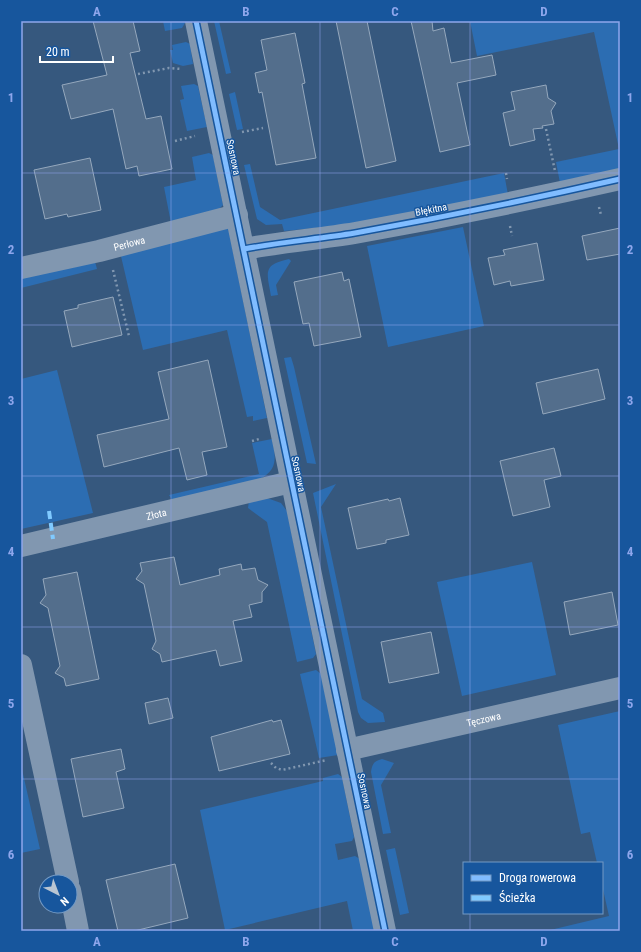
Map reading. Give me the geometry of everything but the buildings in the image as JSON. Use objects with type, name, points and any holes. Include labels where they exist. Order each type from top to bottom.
[{"type":"street","name":"Sosnowa","points":[[196,21],[385,931]]},
{"type":"street","name":"Błękitna","points":[[244,250],[282,242],[353,233],[560,193],[620,179]]},
{"type":"street","name":"Perłowa","points":[[21,268],[108,248],[237,215]]},
{"type":"street","name":"Złota","points":[[21,546],[291,482]]},
{"type":"street","points":[[21,665],[66,874]]},
{"type":"street","name":"Tęczowa","points":[[348,752],[620,688]]},
{"type":"street","points":[[75,914],[78,931]]},
{"type":"path","points":[[138,74],[169,68],[182,69],[205,64]]},
{"type":"path","points":[[546,129],[560,193]]},
{"type":"path","points":[[108,248],[129,336]]},
{"type":"path","points":[[271,763],[273,766],[282,770],[348,752]]},
{"type":"shaded area","points":[[163,21],[185,21],[185,23],[182,28],[165,31]]},
{"type":"shaded area","points":[[214,21],[219,21],[231,73],[226,74]]},
{"type":"shaded area","points":[[470,21],[620,21],[620,170],[560,183],[556,162],[619,149],[594,32],[477,56]]},
{"type":"shaded area","points":[[186,42],[190,44],[193,64],[183,66],[173,63],[170,50],[173,50],[172,45]]},
{"type":"shaded area","points":[[194,84],[198,86],[207,127],[187,131],[180,100],[184,99],[181,86]]},
{"type":"shaded area","points":[[235,92],[243,129],[237,130],[229,94]]},
{"type":"shaded area","points":[[209,153],[213,155],[223,205],[215,213],[171,223],[164,187],[196,180],[192,157]]},
{"type":"shaded area","points":[[250,164],[260,207],[280,220],[504,173],[508,195],[347,225],[284,231],[282,224],[266,225],[257,219],[244,165]]},
{"type":"shaded area","points":[[228,227],[267,418],[253,421],[253,416],[247,417],[227,330],[143,350],[120,252]]},
{"type":"shaded area","points":[[463,227],[484,326],[388,347],[367,246]]},
{"type":"shaded area","points":[[94,258],[97,269],[21,288],[21,276]]},
{"type":"shaded area","points":[[289,259],[291,261],[276,285],[278,295],[271,296],[268,271],[274,264]]},
{"type":"shaded area","points":[[291,357],[316,464],[307,463],[284,358]]},
{"type":"shaded area","points":[[57,370],[93,513],[21,529],[21,379]]},
{"type":"shaded area","points":[[272,439],[275,457],[273,467],[260,479],[172,500],[169,495],[259,474],[252,443]]},
{"type":"shaded area","points":[[336,484],[321,507],[362,699],[383,713],[385,722],[368,723],[361,718],[358,712],[313,493]]},
{"type":"shaded area","points":[[267,498],[281,503],[287,511],[316,654],[313,658],[297,662],[267,522],[248,508],[249,501]]},
{"type":"shaded area","points":[[532,562],[556,675],[462,696],[437,582]]},
{"type":"shaded area","points":[[316,670],[321,674],[338,755],[319,758],[300,674]]},
{"type":"shaded area","points":[[620,711],[620,931],[546,931],[609,916],[603,889],[603,862],[597,862],[590,832],[581,834],[558,725]]},
{"type":"shaded area","points":[[382,759],[394,763],[381,785],[391,833],[383,834],[371,772],[374,763]]},
{"type":"shaded area","points":[[21,765],[40,849],[21,853]]},
{"type":"shaded area","points":[[338,774],[342,777],[354,837],[352,841],[335,844],[338,860],[355,856],[360,859],[375,931],[353,931],[347,901],[225,930],[200,810],[323,781],[323,778]]},
{"type":"shaded area","points":[[395,848],[409,913],[400,915],[386,850]]},
{"type":"marked path","points":[[49,511],[53,539]]},
{"type":"cycle path","points":[[196,21],[385,931]]},
{"type":"cycle path","points":[[244,249],[388,227],[488,208],[620,179]]}]
